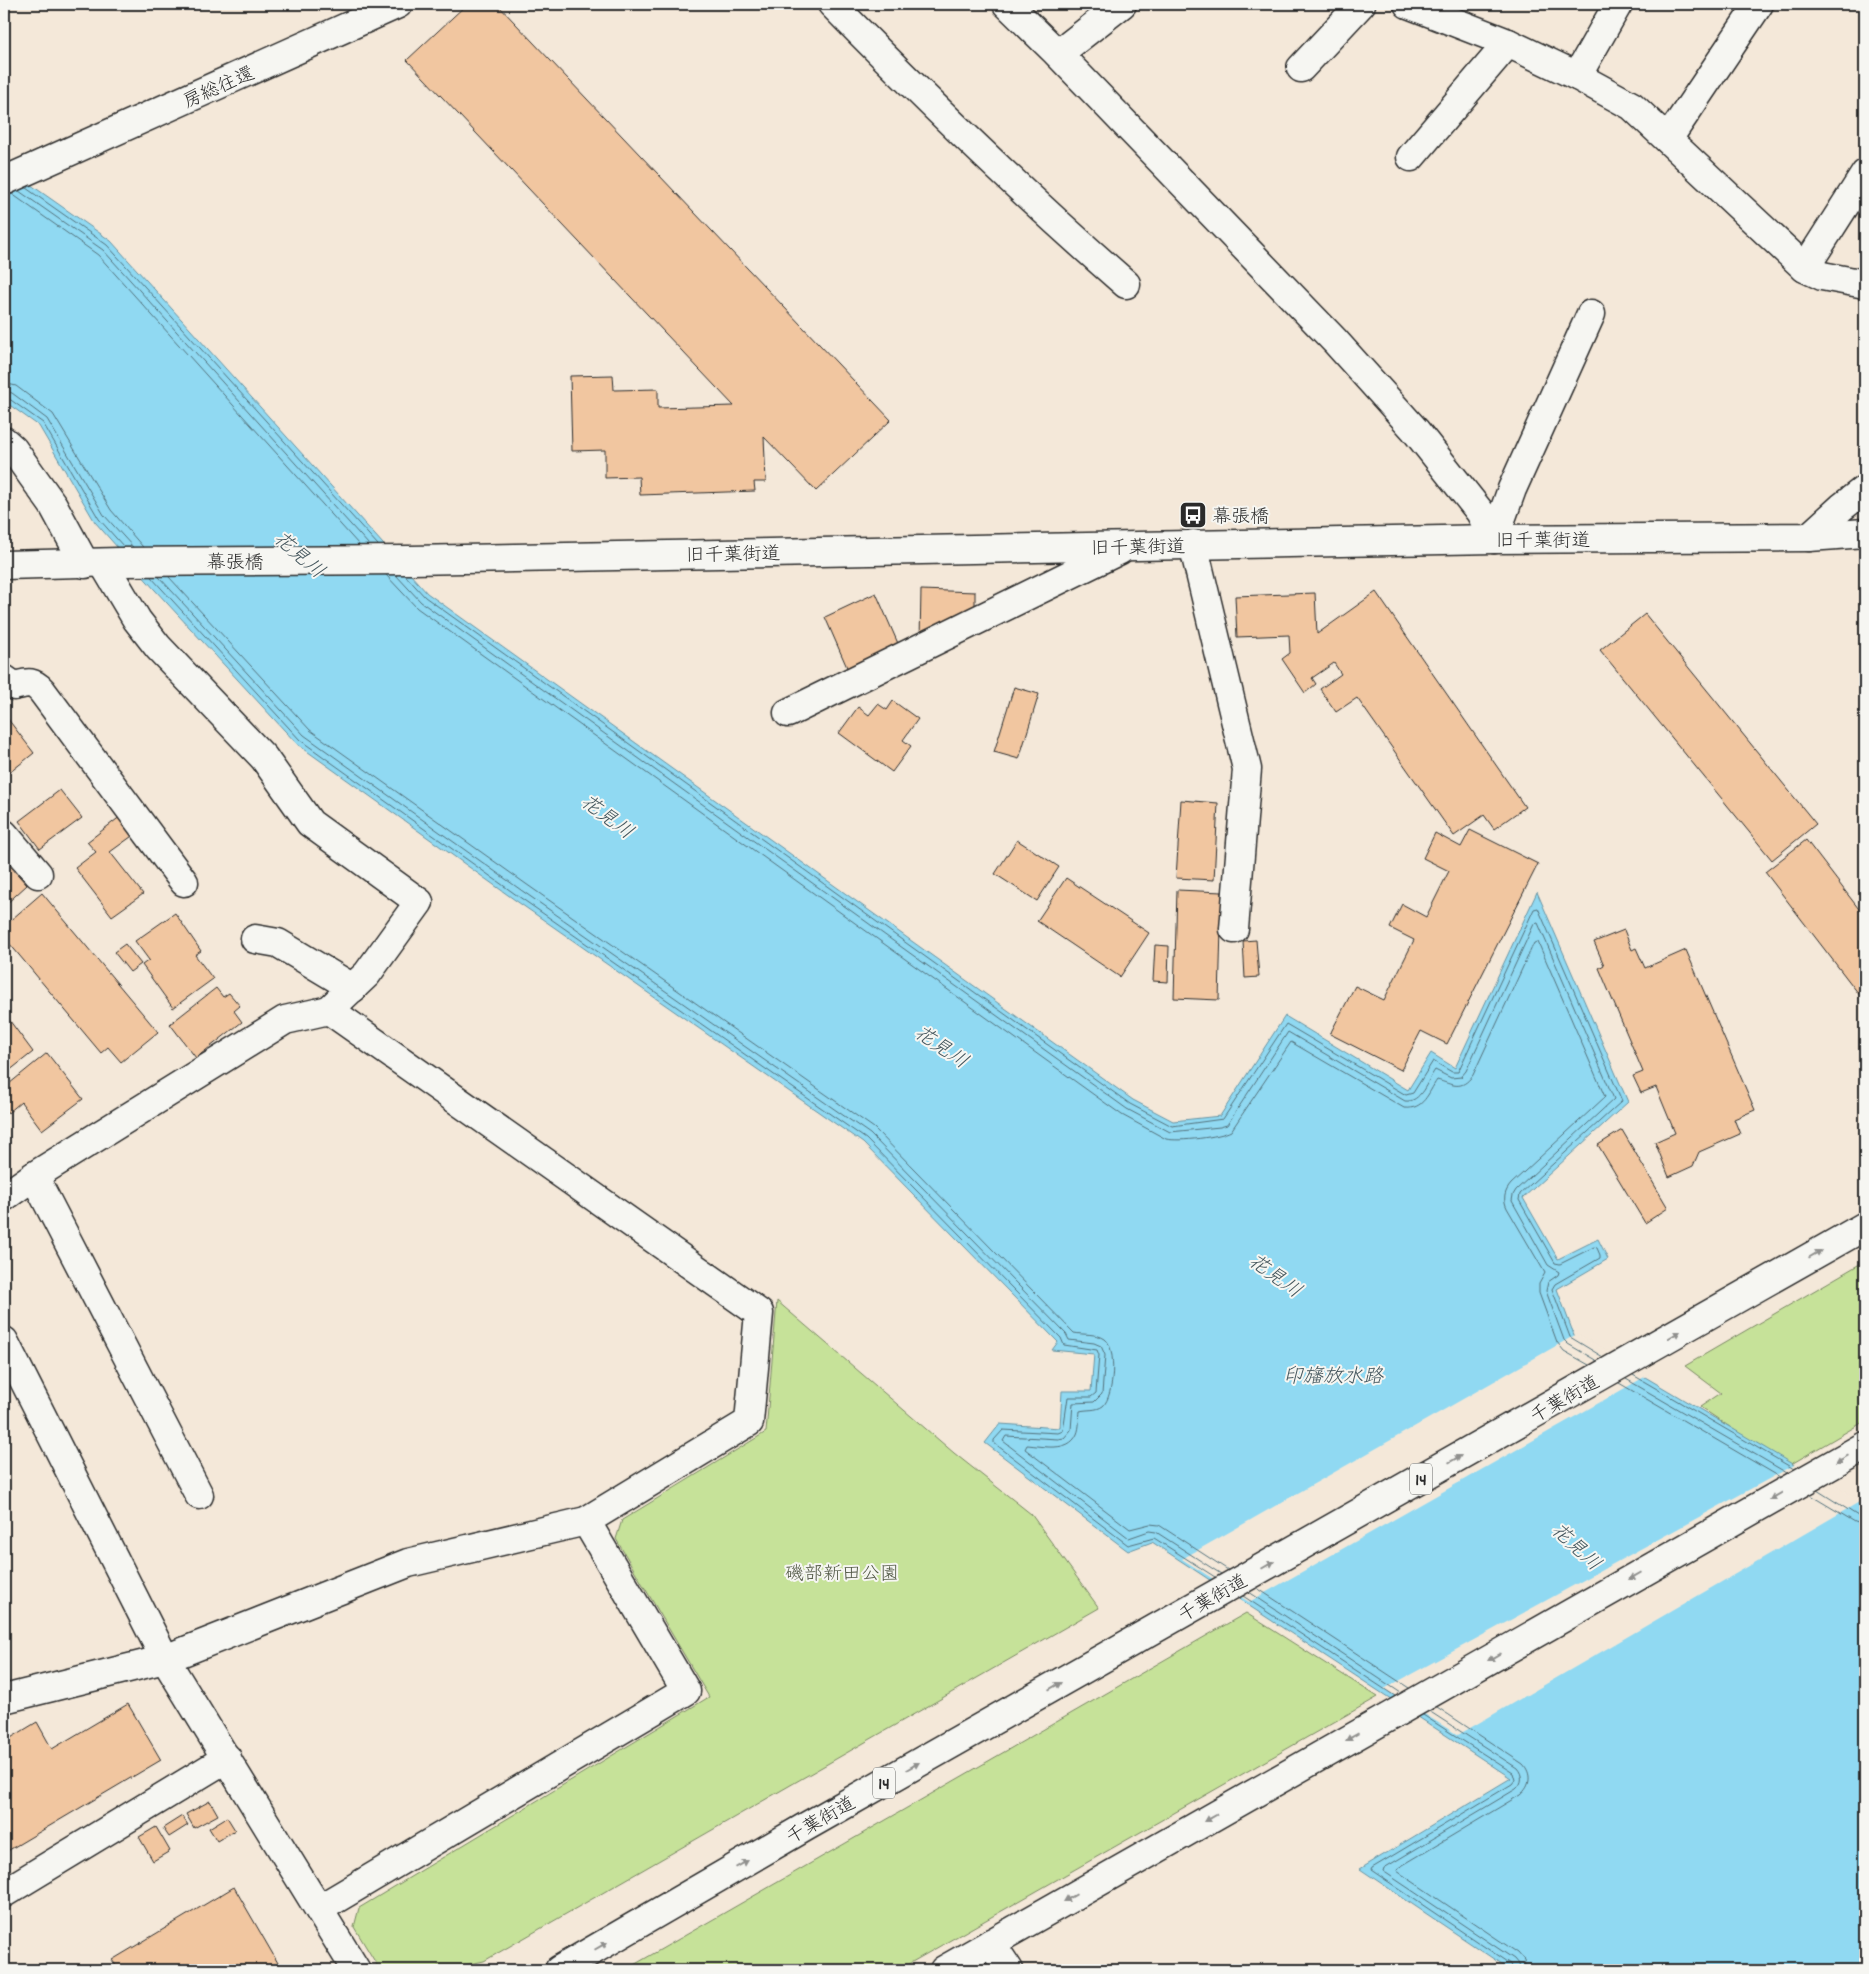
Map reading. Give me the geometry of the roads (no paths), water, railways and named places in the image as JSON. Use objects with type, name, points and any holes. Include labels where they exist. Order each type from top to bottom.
[{"type":"main road","name":"房総往還","points":[[4,181],[398,4]]},
{"type":"main road","points":[[832,4],[1047,214],[1126,284]]},
{"type":"main road","points":[[1008,4],[1335,341],[1421,438],[1480,512],[1494,539]]},
{"type":"main road","points":[[1058,54],[1122,4]]},
{"type":"main road","points":[[1301,68],[1361,4]]},
{"type":"main road","points":[[1408,4],[1508,43],[1577,76],[1632,106],[1805,268],[1822,276],[1865,284]]},
{"type":"main road","points":[[1577,76],[1618,4]]},
{"type":"main road","points":[[1668,140],[1759,4]]},
{"type":"main road","points":[[1411,158],[1508,43]]},
{"type":"main road","points":[[1805,268],[1865,174]]},
{"type":"main road","points":[[1494,539],[1512,489],[1590,314]]},
{"type":"main road","points":[[4,441],[13,449],[53,505],[102,563],[137,620],[158,647],[264,758],[310,823],[419,902],[367,974],[329,1010],[285,1020],[34,1176],[4,1197]]},
{"type":"main road","points":[[1809,537],[1865,489]]},
{"type":"main road","name":"旧千葉街道","points":[[411,560],[1494,539],[1809,537],[1865,533]]},
{"type":"main road","points":[[1193,544],[1247,769],[1234,929]]},
{"type":"main road","points":[[788,713],[1128,546]]},
{"type":"main road","name":"幕張橋","points":[[102,563],[411,560]]},
{"type":"main road","points":[[4,565],[102,563]]},
{"type":"main road","points":[[4,679],[14,686],[30,683],[36,684],[184,882]]},
{"type":"main road","points":[[4,834],[38,874]]},
{"type":"main road","points":[[255,940],[278,943],[352,988]]},
{"type":"main road","points":[[4,1699],[165,1659],[408,1563],[586,1521],[749,1422],[759,1313],[329,1010]]},
{"type":"main road","points":[[34,1176],[199,1495]]},
{"type":"main road","name":"千葉街道","points":[[559,1970],[807,1826],[1865,1226]]},
{"type":"main road","points":[[4,1341],[165,1659],[356,1970]]},
{"type":"main road","points":[[944,1970],[1865,1446]]},
{"type":"main road","points":[[319,1909],[686,1692],[586,1521]]},
{"type":"main road","points":[[4,1893],[227,1758]]},
{"type":"main road","points":[[992,1943],[1009,1970]]},
{"type":"water","name":"印旛放水路","points":[[4,166],[111,241],[427,593],[1133,1100],[1173,1121],[1220,1116],[1285,1016],[1408,1090],[1431,1053],[1455,1068],[1537,892],[1628,1102],[1523,1198],[1558,1259],[1598,1239],[1608,1259],[1557,1289],[1574,1335],[1865,1507],[1865,1970],[1510,1970],[1360,1869],[1511,1778],[1152,1542],[1128,1551],[985,1443],[1000,1424],[1060,1428],[1062,1391],[1091,1391],[1094,1354],[1052,1350],[1058,1342],[863,1143],[515,900],[297,744],[95,522],[39,426],[4,401]]},
{"type":"place","name":"幕張橋","points":[[1193,515]]},
{"type":"water label","name":"花見川","points":[[300,554]]},
{"type":"water label","name":"花見川","points":[[608,816]]},
{"type":"water label","name":"花見川","points":[[942,1046]]},
{"type":"water label","name":"花見川","points":[[1276,1275]]},
{"type":"water label","name":"花見川","points":[[1577,1546]]},
{"type":"park label","name":"磯部新田公園","points":[[842,1572]]}]
